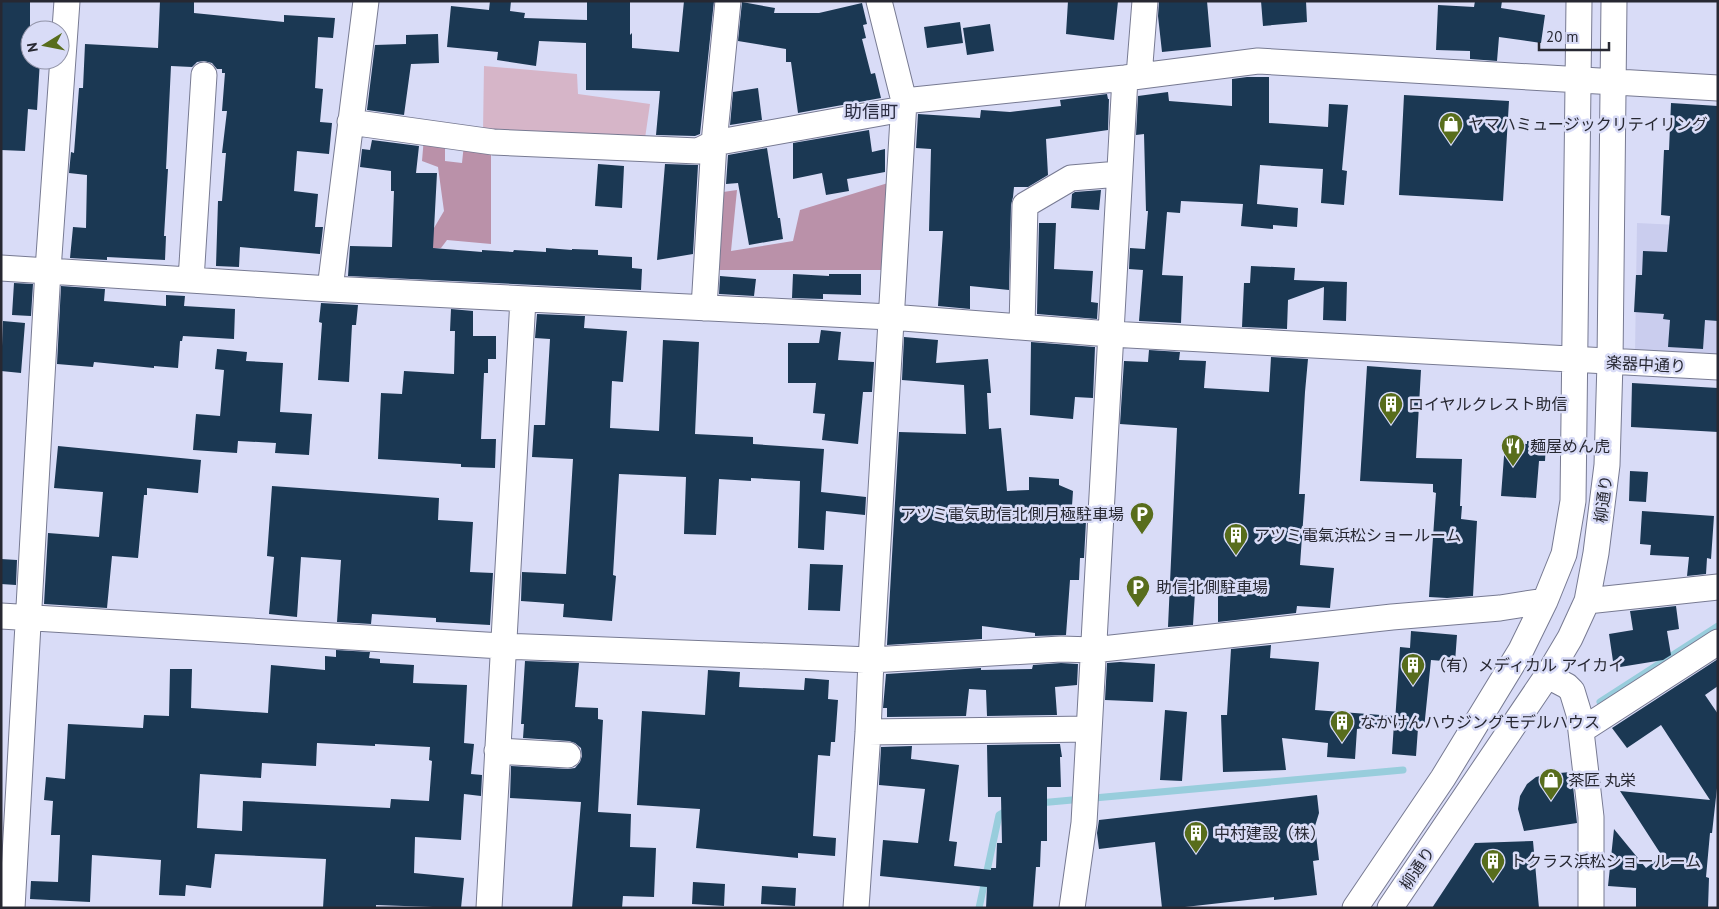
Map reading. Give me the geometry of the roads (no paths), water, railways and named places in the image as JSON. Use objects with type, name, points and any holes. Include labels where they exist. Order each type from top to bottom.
[{"type":"street","points":[[12,908],[48,270],[67,1]]},
{"type":"street","points":[[330,289],[366,1]]},
{"type":"street","points":[[704,308],[714,143],[728,1]]},
{"type":"street","points":[[856,908],[904,105],[879,1]]},
{"type":"street","points":[[1072,908],[1084,824],[1119,174],[1144,1]]},
{"type":"street","name":"柳通り","points":[[1355,908],[1443,778],[1521,650],[1545,601],[1564,554],[1573,501],[1579,1]]},
{"type":"street","name":"柳通り","points":[[1390,908],[1548,676],[1570,638],[1587,601],[1596,553],[1607,465],[1614,1]]},
{"type":"street","points":[[350,122],[494,142],[698,151],[714,143],[904,105],[1258,61],[1718,88]]},
{"type":"street","points":[[191,280],[204,75]]},
{"type":"street","points":[[1022,327],[1025,205],[1071,178],[1119,174]]},
{"type":"street","name":"楽器中通り","points":[[1,268],[330,289],[890,317],[1110,334],[1718,367]]},
{"type":"street","points":[[488,908],[523,299]]},
{"type":"street","points":[[1587,601],[1718,586]]},
{"type":"street","points":[[1,616],[502,646],[871,660],[1061,649],[1093,650],[1383,618],[1500,608],[1545,601]]},
{"type":"street","points":[[1582,730],[1718,642]]},
{"type":"street","points":[[1548,676],[1567,686],[1572,691],[1578,706],[1591,826],[1591,908]]},
{"type":"street","points":[[868,732],[1089,729]]},
{"type":"street","points":[[496,751],[568,755]]},
{"type":"waterway","points":[[1600,702],[1718,626]]},
{"type":"waterway","points":[[1039,803],[1403,770]]},
{"type":"waterway","points":[[979,908],[999,815],[1009,809]]},
{"type":"place","name":"ヤマハミュージックリテイリング","points":[[1451,145]]},
{"type":"place","name":"ロイヤルクレスト助信","points":[[1391,425]]},
{"type":"place","name":"麺屋めん虎","points":[[1513,467]]},
{"type":"place","name":"アツミ電気助信北側月極駐車場","points":[[1142,535]]},
{"type":"place","name":"アツミ電氣浜松ショールーム","points":[[1236,556]]},
{"type":"place","name":"助信北側駐車場","points":[[1138,608]]},
{"type":"place","name":"（有）メディカル アイカイ","points":[[1413,686]]},
{"type":"place","name":"なかけんハウジングモデルハウス","points":[[1342,743]]},
{"type":"place","name":"茶匠 丸栄","points":[[1551,801]]},
{"type":"place","name":"中村建設（株）","points":[[1196,854]]},
{"type":"place","name":"トクラス浜松ショールーム","points":[[1493,882]]},
{"type":"district","name":"助信町","points":[[871,111]]}]
